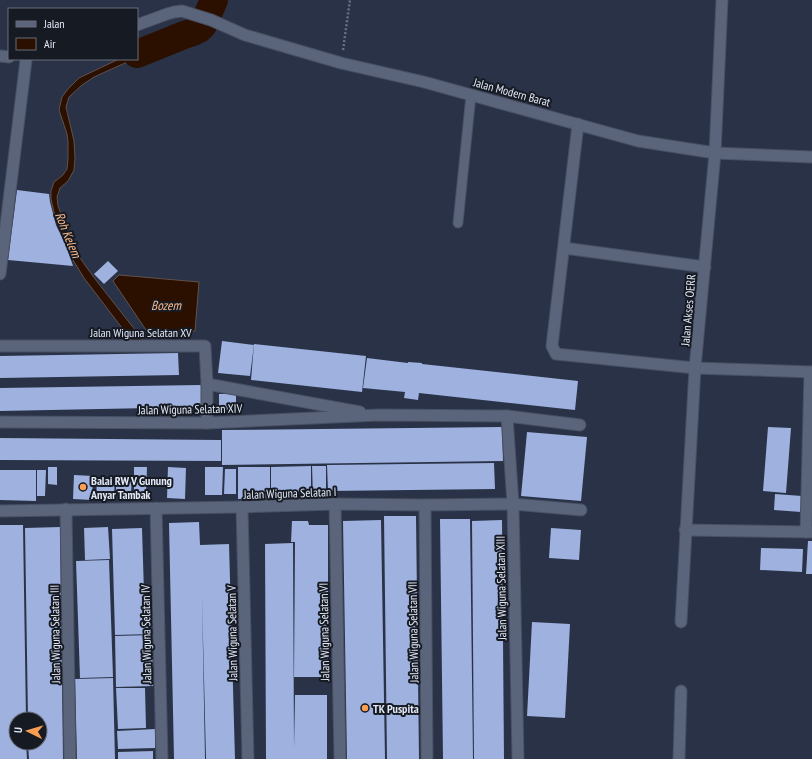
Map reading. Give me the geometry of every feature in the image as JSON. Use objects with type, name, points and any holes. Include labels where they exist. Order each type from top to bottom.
[{"type":"street","name":"Jalan Akses OERR","points":[[681,622],[695,368],[715,153],[722,0]]},
{"type":"street","name":"Jalan Modern Barat","points":[[138,25],[174,12],[182,11],[206,18],[245,35],[341,63],[424,82],[638,141],[715,153],[812,157]]},
{"type":"street","points":[[0,274],[26,60]]},
{"type":"street","points":[[578,124],[552,346],[556,354],[695,368],[811,372],[809,532],[685,530]]},
{"type":"street","points":[[564,248],[705,267]]},
{"type":"street","name":"Jalan Wiguna Selatan XV","points":[[0,346],[205,346],[207,384],[206,423]]},
{"type":"street","name":"Jalan Wiguna Selatan XIV","points":[[207,384],[379,415]]},
{"type":"street","name":"Jalan Wiguna Selatan XIV","points":[[0,422],[206,423],[379,415],[507,416],[580,425]]},
{"type":"street","name":"Jalan Wiguna Selatan XIII","points":[[507,416],[513,504],[518,759]]},
{"type":"street","name":"Jalan Wiguna Selatan I","points":[[0,511],[335,504],[513,504],[581,510]]},
{"type":"street","name":"Jalan Wiguna Selatan VI","points":[[335,504],[340,759]]},
{"type":"street","name":"Jalan Wiguna Selatan VII","points":[[425,505],[427,759]]},
{"type":"street","name":"Jalan Wiguna Selatan V","points":[[242,507],[248,759]]},
{"type":"street","name":"Jalan Wiguna Selatan IV","points":[[156,508],[162,759]]},
{"type":"street","name":"Jalan Wiguna Selatan III","points":[[66,509],[70,759]]},
{"type":"street","points":[[680,759],[681,690]]},
{"type":"lane","points":[[458,224],[471,95]]},
{"type":"path","points":[[341,63],[350,0]]},
{"type":"water","points":[[200,23],[206,26],[192,37],[159,48],[138,58],[138,51],[196,27]]},
{"type":"water","points":[[117,60],[132,60],[94,77],[82,85],[69,97],[66,107],[74,141],[74,170],[68,181],[60,188],[57,197],[58,206],[75,251],[143,340],[132,341],[84,278],[73,260],[56,221],[51,199],[51,191],[54,182],[63,175],[67,169],[68,159],[67,134],[59,110],[62,97],[79,78]]},
{"type":"water","name":"Bozem","points":[[119,275],[199,282],[195,331],[146,330],[113,281]]},
{"type":"building","points":[[17,190],[49,194],[56,225],[67,248],[73,266],[8,260]]},
{"type":"building","points":[[108,261],[118,271],[104,284],[94,274]]},
{"type":"building","points":[[222,341],[254,345],[250,376],[218,373]]},
{"type":"building","points":[[254,344],[366,356],[362,392],[251,380]]},
{"type":"building","points":[[178,353],[179,375],[0,378],[0,356]]},
{"type":"building","points":[[367,358],[578,381],[575,410],[419,393],[418,400],[404,398],[405,392],[363,388]]},
{"type":"building","points":[[201,385],[201,407],[0,411],[0,388]]},
{"type":"building","points":[[219,394],[236,394],[236,411],[219,410]]},
{"type":"building","points":[[502,427],[503,461],[222,465],[222,430]]},
{"type":"building","points":[[768,427],[791,428],[786,493],[763,491]]},
{"type":"building","points":[[527,432],[587,437],[581,501],[521,496]]},
{"type":"building","points":[[0,438],[221,440],[221,461],[0,460]]},
{"type":"building","points":[[494,463],[495,489],[328,491],[327,465]]},
{"type":"building","points":[[311,466],[311,492],[271,492],[271,467]]},
{"type":"building","points":[[312,466],[326,466],[326,497],[313,498]]},
{"type":"building","points":[[48,467],[57,467],[57,485],[48,484]]},
{"type":"building","points":[[134,467],[147,467],[146,495],[134,495]]},
{"type":"building","points":[[168,467],[186,468],[185,499],[167,498]]},
{"type":"building","points":[[205,467],[223,467],[222,495],[205,495]]},
{"type":"building","points":[[238,467],[270,467],[270,498],[238,499]]},
{"type":"building","points":[[225,469],[236,469],[236,494],[224,494]]},
{"type":"building","points":[[0,470],[36,470],[36,501],[0,500]]},
{"type":"building","points":[[37,470],[46,470],[45,496],[37,496]]},
{"type":"building","name":"Balai RW V Gunung Anyar Tambak","points":[[74,475],[93,476],[92,500],[73,499]]},
{"type":"building","points":[[116,478],[132,478],[131,493],[116,493]]},
{"type":"building","points":[[97,480],[115,480],[114,494],[107,493],[107,501],[96,501]]},
{"type":"building","points":[[775,494],[802,496],[801,512],[774,510]]},
{"type":"building","points":[[384,516],[416,516],[419,759],[387,759]]},
{"type":"building","points":[[440,519],[470,519],[473,759],[443,759]]},
{"type":"building","points":[[381,520],[385,759],[347,759],[343,521]]},
{"type":"building","points":[[502,520],[504,759],[474,759],[472,521]]},
{"type":"building","points":[[292,521],[308,521],[309,525],[328,525],[328,677],[294,677],[295,542],[291,542]]},
{"type":"building","points":[[199,522],[200,545],[229,544],[235,759],[206,759],[202,597],[205,759],[174,759],[169,523]]},
{"type":"building","points":[[0,525],[23,525],[26,711],[8,711],[8,751],[26,751],[27,759],[0,759]]},
{"type":"building","points":[[60,527],[63,759],[29,759],[28,751],[48,751],[48,711],[28,711],[25,528]]},
{"type":"building","points":[[108,527],[110,559],[85,560],[84,528]]},
{"type":"building","points":[[142,528],[145,625],[151,625],[152,634],[115,635],[112,529]]},
{"type":"building","points":[[551,528],[581,530],[579,560],[549,558]]},
{"type":"building","points":[[808,541],[812,541],[812,574],[806,574]]},
{"type":"building","points":[[293,543],[294,748],[295,695],[327,695],[327,759],[266,759],[265,544]]},
{"type":"building","points":[[761,548],[803,549],[802,572],[760,570]]},
{"type":"building","points":[[109,560],[113,677],[80,678],[76,561]]},
{"type":"building","points":[[532,622],[570,624],[565,718],[527,716]]},
{"type":"building","points":[[152,635],[153,686],[116,687],[115,636]]},
{"type":"building","points":[[113,678],[115,759],[77,759],[75,679]]},
{"type":"building","points":[[116,688],[145,688],[146,728],[118,729]]},
{"type":"building","points":[[155,729],[155,748],[118,749],[117,731]]},
{"type":"building","points":[[153,751],[153,759],[118,759],[118,752]]},
{"type":"waterway","name":"Roh Kelem","points":[[138,54],[199,29],[203,25],[214,0]]},
{"type":"place","name":"Balai RW V Gunung Anyar Tambak","points":[[83,487]]},
{"type":"place","name":"TK Puspita","points":[[365,708]]}]
